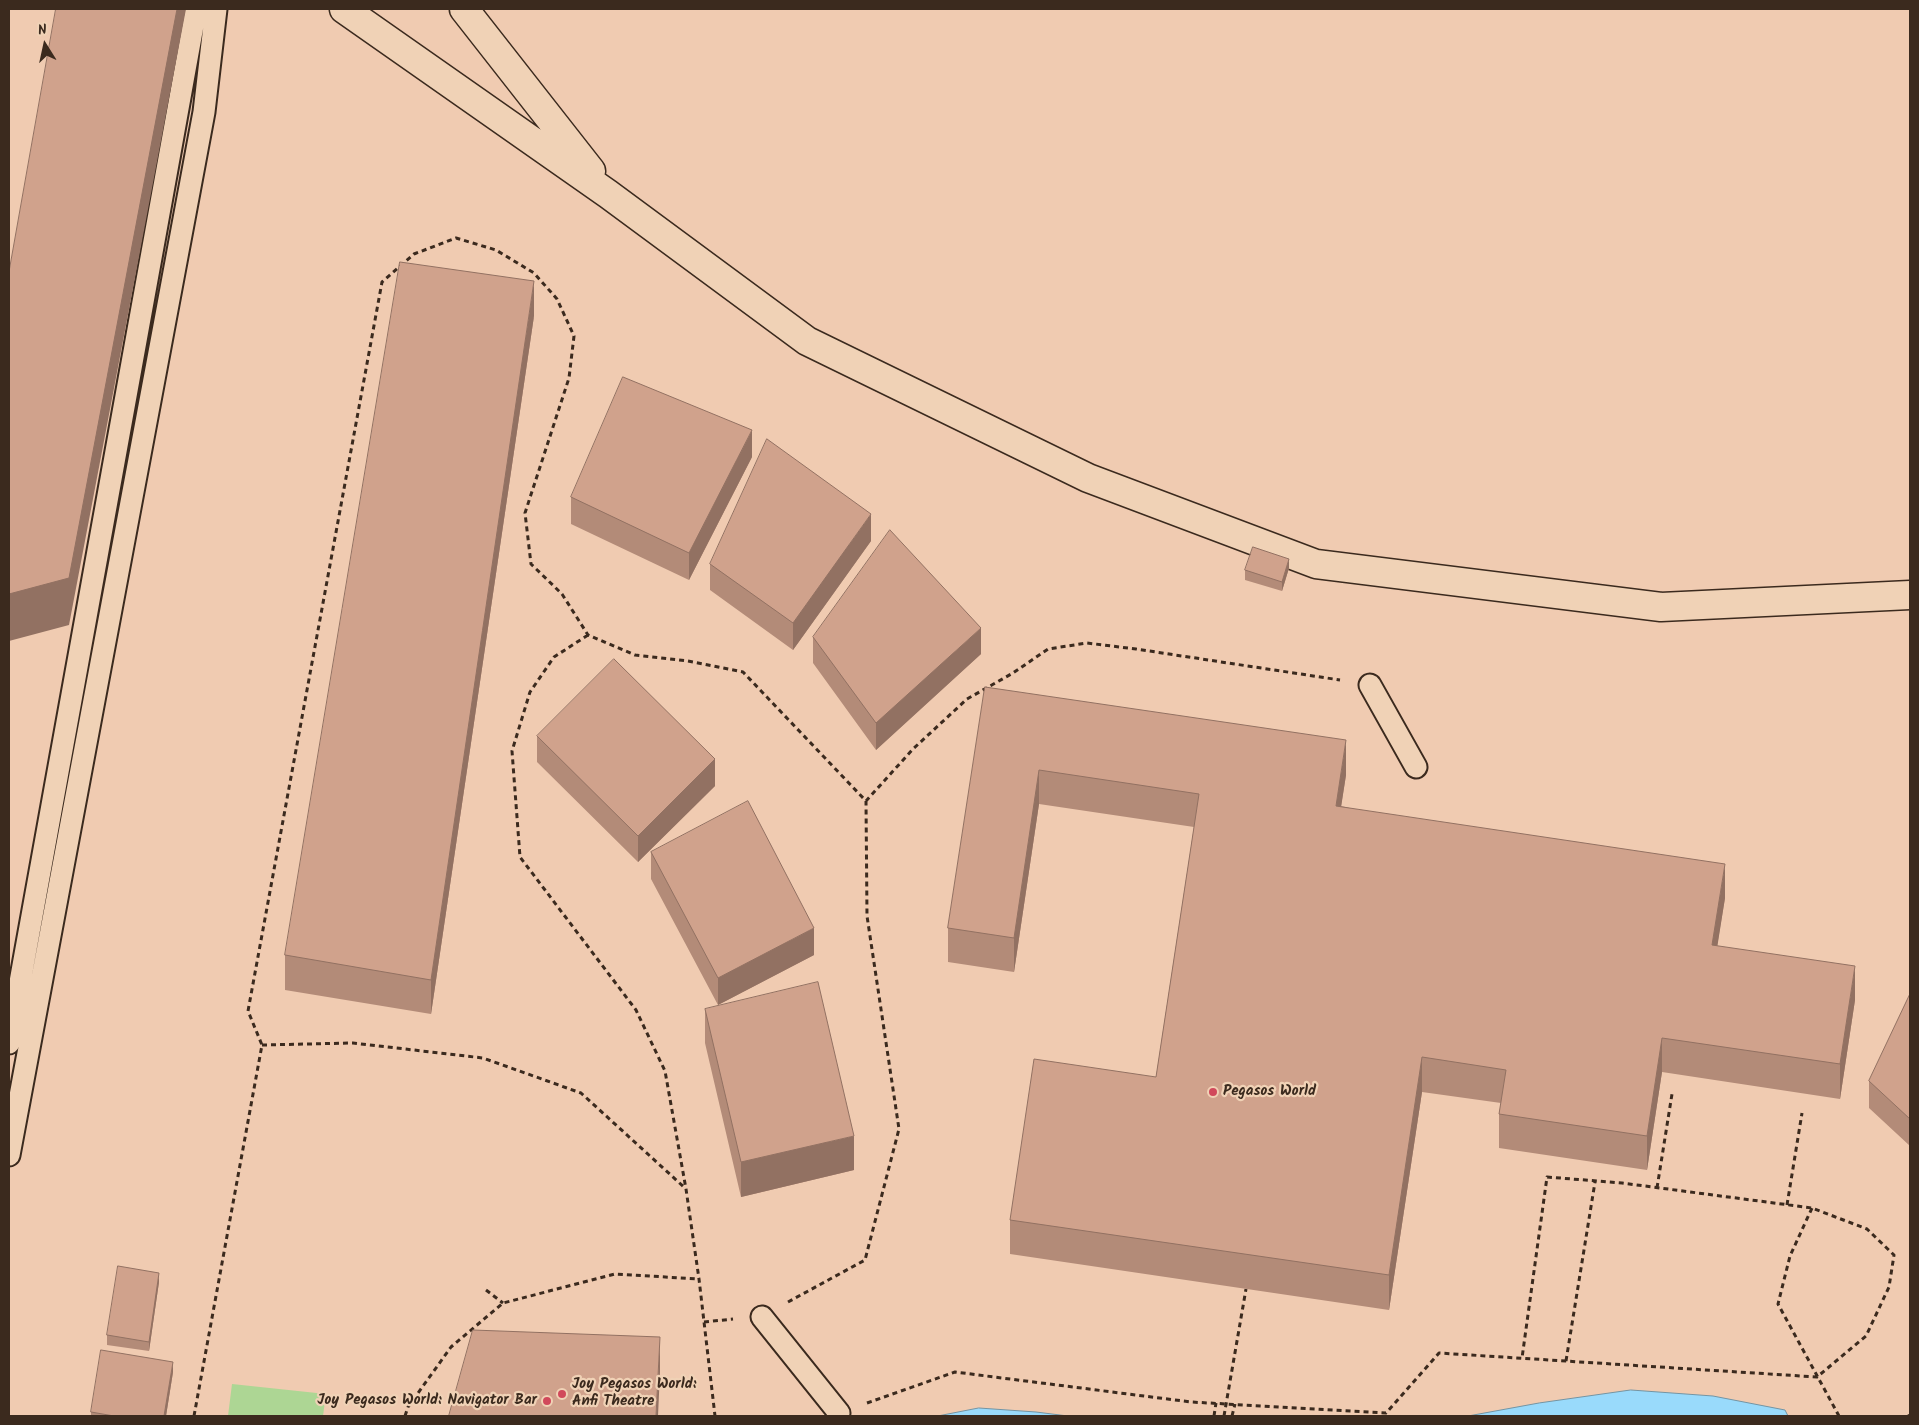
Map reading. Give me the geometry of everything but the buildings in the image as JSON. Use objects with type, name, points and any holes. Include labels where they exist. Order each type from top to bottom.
[{"type":"street","points":[[344,9],[608,194],[807,341],[1088,478],[1316,564],[1661,607],[1910,595]]},
{"type":"street","points":[[464,9],[608,194]]},
{"type":"lane","points":[[9,1043],[196,9]]},
{"type":"lane","points":[[9,1155],[202,122],[216,9]]},
{"type":"lane","points":[[1370,685],[1416,767]]},
{"type":"lane","points":[[762,1317],[839,1413]]},
{"type":"path","points":[[194,1416],[262,1046],[248,1011],[382,282],[414,254],[456,238],[496,250],[534,273],[556,300],[574,336],[569,378],[525,513],[531,564],[562,594],[588,635],[635,655],[688,661],[743,672],[866,801]]},
{"type":"path","points":[[588,635],[554,658],[530,692],[512,751],[520,857],[636,1010],[665,1071],[686,1189],[715,1416]]},
{"type":"path","points":[[704,1322],[762,1317],[865,1260],[899,1129],[867,916],[866,801],[913,749],[967,699],[1013,673],[1048,649],[1087,643],[1370,685]]},
{"type":"path","points":[[262,1046],[353,1043],[484,1058],[581,1094],[686,1189]]},
{"type":"path","points":[[1657,1188],[1672,1094]]},
{"type":"path","points":[[1787,1205],[1802,1113]]},
{"type":"path","points":[[839,1413],[955,1372],[1191,1402],[1386,1413],[1439,1352],[1522,1358],[1566,1361],[1817,1377],[1866,1336],[1889,1287],[1894,1255],[1867,1229],[1812,1208],[1657,1188],[1547,1177],[1522,1358]]},
{"type":"path","points":[[1566,1361],[1595,1182]]},
{"type":"path","points":[[1812,1208],[1790,1256],[1778,1304],[1839,1416]]},
{"type":"path","points":[[405,1416],[408,1406],[452,1347],[503,1304],[615,1274],[699,1279]]},
{"type":"path","points":[[1224,1416],[1246,1289]]},
{"type":"path","points":[[486,1290],[503,1304]]},
{"type":"path","points":[[1214,1416],[1216,1403]]},
{"type":"path","points":[[1232,1416],[1235,1404]]},
{"type":"green space","points":[[232,1384],[326,1394],[323,1416],[228,1416]]},
{"type":"water","points":[[1631,1390],[1713,1396],[1785,1410],[1788,1416],[1468,1416],[1539,1403]]},
{"type":"water","points":[[979,1408],[1036,1412],[1068,1416],[938,1416]]},
{"type":"place","name":"Pegasos World","points":[[1213,1092]]},
{"type":"place","name":"Joy Pegasos World: Anfi Theatre","points":[[562,1394]]},
{"type":"place","name":"Joy Pegasos World: Navigator Bar","points":[[547,1401]]}]
